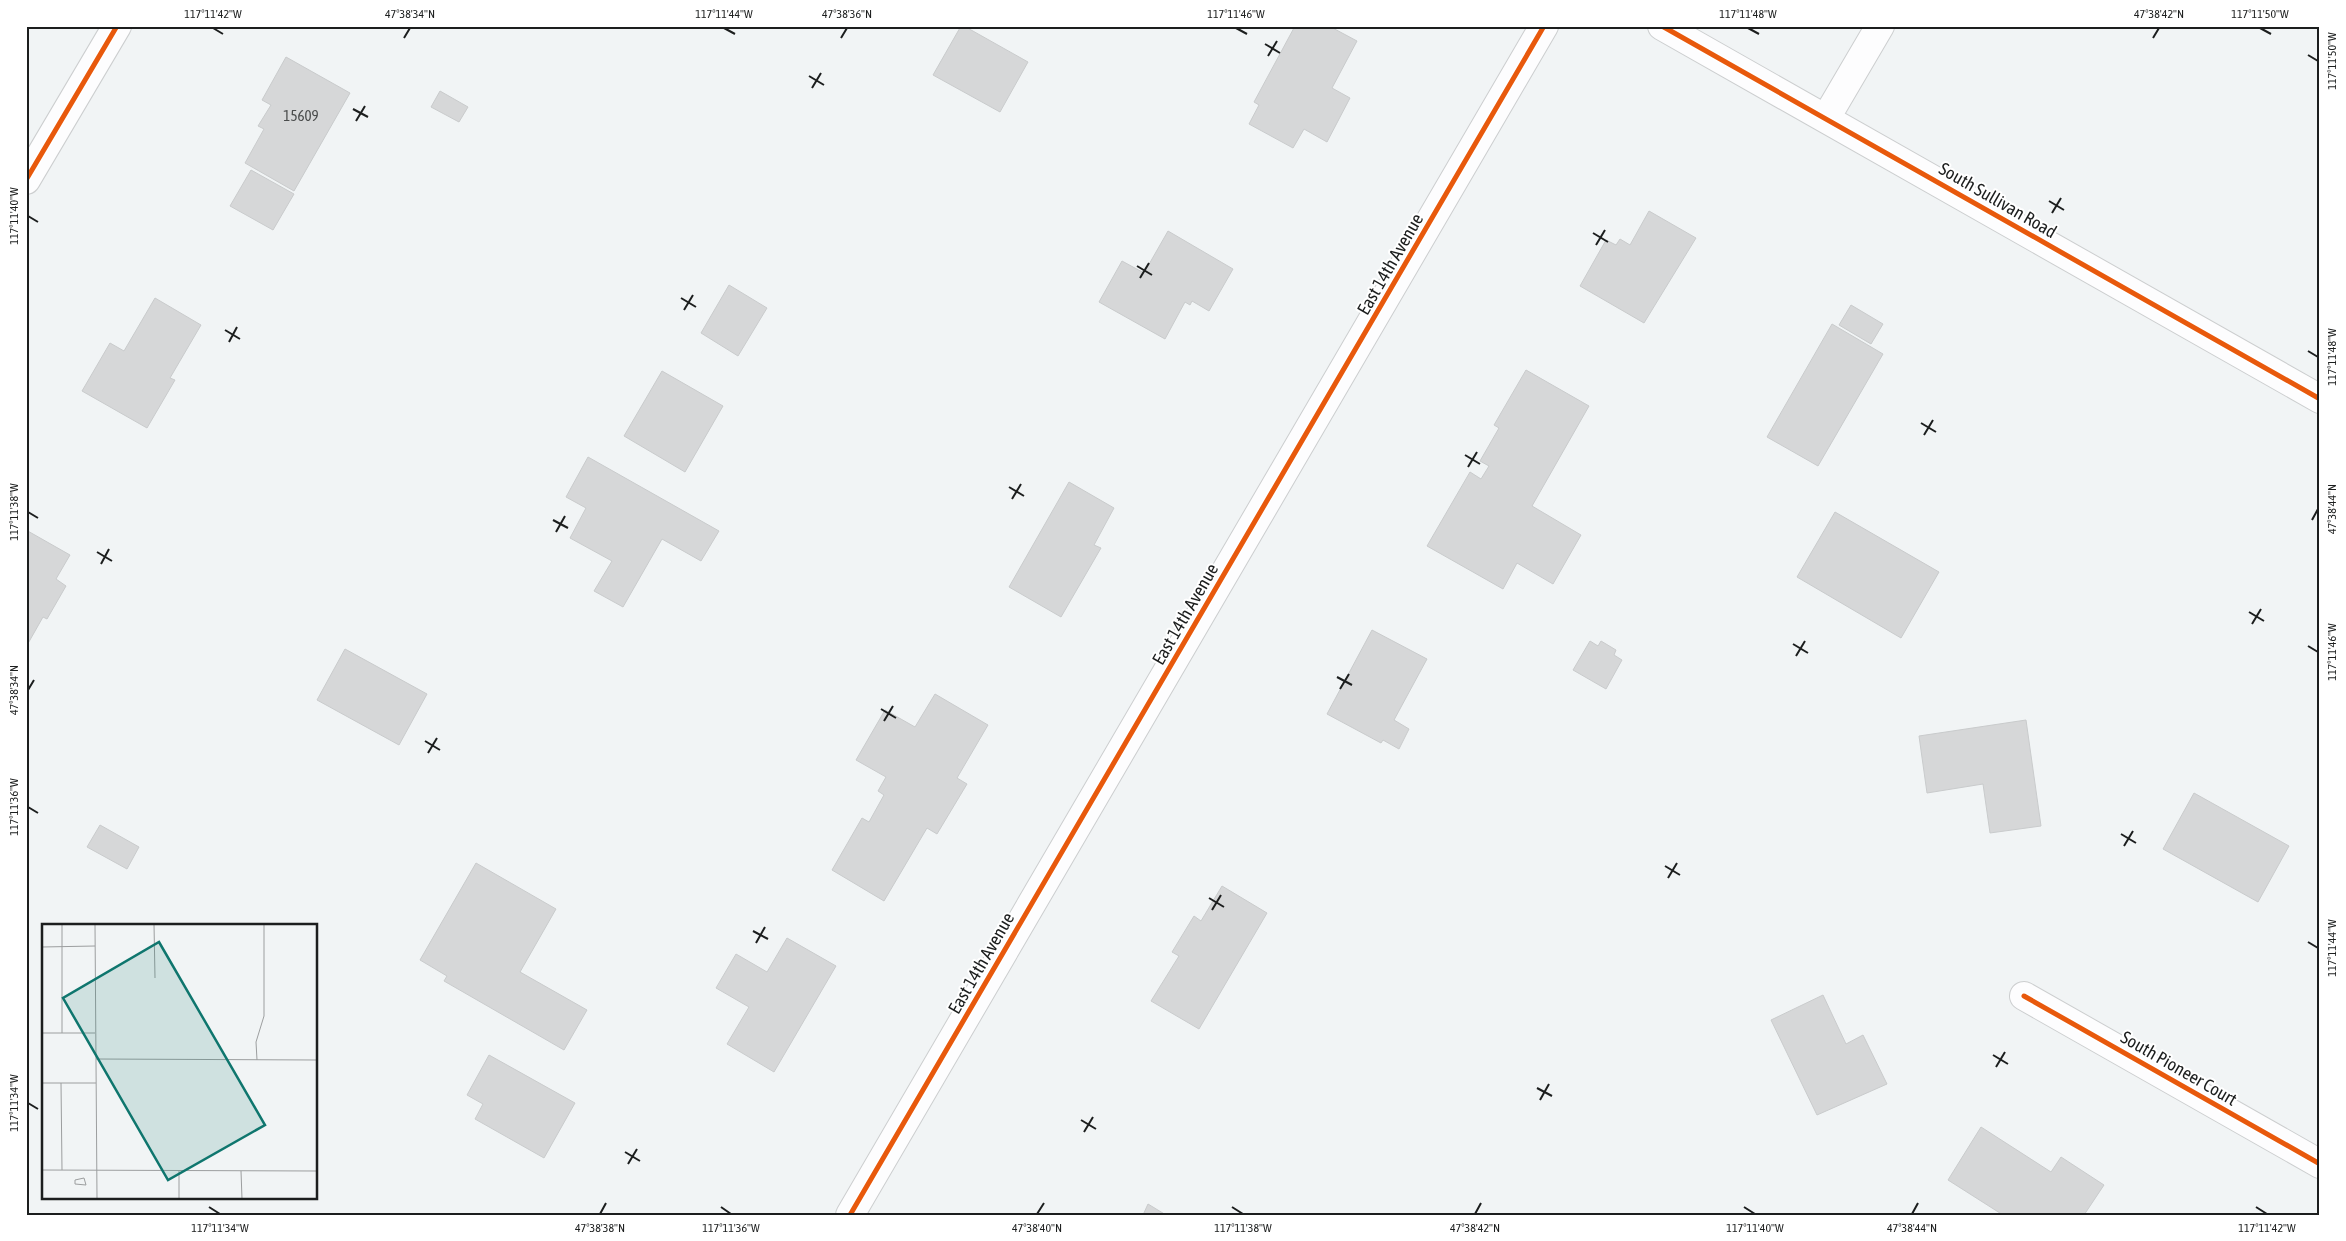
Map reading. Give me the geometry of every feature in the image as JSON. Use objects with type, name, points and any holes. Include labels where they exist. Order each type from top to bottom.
[{"type":"street","points":[[26,180],[117,26]]},
{"type":"street","name":"East 14th Avenue","points":[[850,1215],[1544,26]]},
{"type":"street","name":"South Sullivan Road","points":[[1662,26],[2320,399]]},
{"type":"street","points":[[1826,118],[1880,26]]},
{"type":"street","name":"South Pioneer Court","points":[[2024,996],[2320,1164]]},
{"type":"building","points":[[961,26],[1028,62],[1000,112],[933,75]]},
{"type":"building","points":[[1295,26],[1329,26],[1357,41],[1332,88],[1350,98],[1327,142],[1304,129],[1293,148],[1249,124],[1259,105],[1254,102]]},
{"type":"building","points":[[286,57],[350,93],[294,191],[245,163],[264,129],[258,126],[271,105],[262,100]]},
{"type":"building","points":[[440,91],[468,107],[459,122],[431,107]]},
{"type":"building","points":[[251,170],[294,194],[273,230],[230,206]]},
{"type":"building","points":[[1649,211],[1696,238],[1644,323],[1580,286],[1606,240],[1616,245],[1620,239],[1630,245]]},
{"type":"building","points":[[1168,231],[1233,269],[1209,311],[1192,301],[1190,305],[1185,302],[1165,339],[1099,302],[1122,261],[1144,273]]},
{"type":"building","points":[[729,285],[767,308],[738,356],[701,333]]},
{"type":"building","points":[[155,298],[201,325],[170,378],[175,380],[147,428],[82,391],[110,343],[124,351]]},
{"type":"building","points":[[1851,305],[1883,324],[1871,344],[1839,325]]},
{"type":"building","points":[[1832,324],[1883,354],[1818,466],[1767,437]]},
{"type":"building","points":[[1526,370],[1589,406],[1532,506],[1581,535],[1553,584],[1517,563],[1503,589],[1427,546],[1470,472],[1481,479],[1489,466],[1480,461],[1499,428],[1494,425]]},
{"type":"building","points":[[662,371],[723,406],[685,472],[624,436]]},
{"type":"building","points":[[588,457],[719,531],[701,561],[662,539],[623,607],[594,591],[612,561],[570,538],[586,508],[566,497]]},
{"type":"building","points":[[1069,482],[1114,508],[1094,545],[1101,548],[1061,617],[1009,587]]},
{"type":"building","points":[[1835,512],[1939,572],[1901,638],[1797,577]]},
{"type":"building","points":[[26,530],[70,555],[56,579],[66,586],[47,619],[43,617],[26,647]]},
{"type":"building","points":[[1372,630],[1427,659],[1394,720],[1409,729],[1399,749],[1383,740],[1381,743],[1327,714]]},
{"type":"building","points":[[1590,641],[1598,646],[1601,641],[1616,650],[1614,655],[1622,660],[1606,689],[1573,670]]},
{"type":"building","points":[[345,649],[427,694],[399,745],[317,700]]},
{"type":"building","points":[[935,694],[988,725],[957,778],[967,784],[937,834],[927,828],[884,901],[832,870],[862,818],[869,822],[884,795],[878,791],[886,777],[856,760],[885,710],[915,727]]},
{"type":"building","points":[[2026,720],[2041,826],[1990,833],[1983,784],[1927,793],[1919,736]]},
{"type":"building","points":[[2194,793],[2289,846],[2258,902],[2163,849]]},
{"type":"building","points":[[100,825],[139,847],[127,869],[87,847]]},
{"type":"building","points":[[476,863],[556,909],[520,972],[587,1010],[564,1050],[444,981],[447,976],[420,960]]},
{"type":"building","points":[[1222,886],[1267,913],[1199,1029],[1151,1001],[1179,956],[1172,952],[1194,916],[1201,921]]},
{"type":"building","points":[[787,938],[836,966],[774,1072],[727,1044],[749,1007],[716,988],[736,954],[767,972]]},
{"type":"building","points":[[1823,995],[1846,1044],[1863,1035],[1887,1084],[1817,1115],[1771,1020]]},
{"type":"building","points":[[489,1055],[575,1103],[544,1158],[475,1119],[483,1104],[467,1095]]},
{"type":"building","points":[[1981,1127],[2051,1172],[2061,1157],[2104,1185],[2084,1215],[2003,1215],[1948,1180]]},
{"type":"building","points":[[1148,1204],[1166,1215],[1143,1215]]},
{"type":"cycle path","points":[[26,180],[117,26]]},
{"type":"cycle path","points":[[850,1215],[1544,26]]},
{"type":"cycle path","points":[[1662,26],[2320,399]]},
{"type":"cycle path","points":[[2024,996],[2320,1164]]}]
